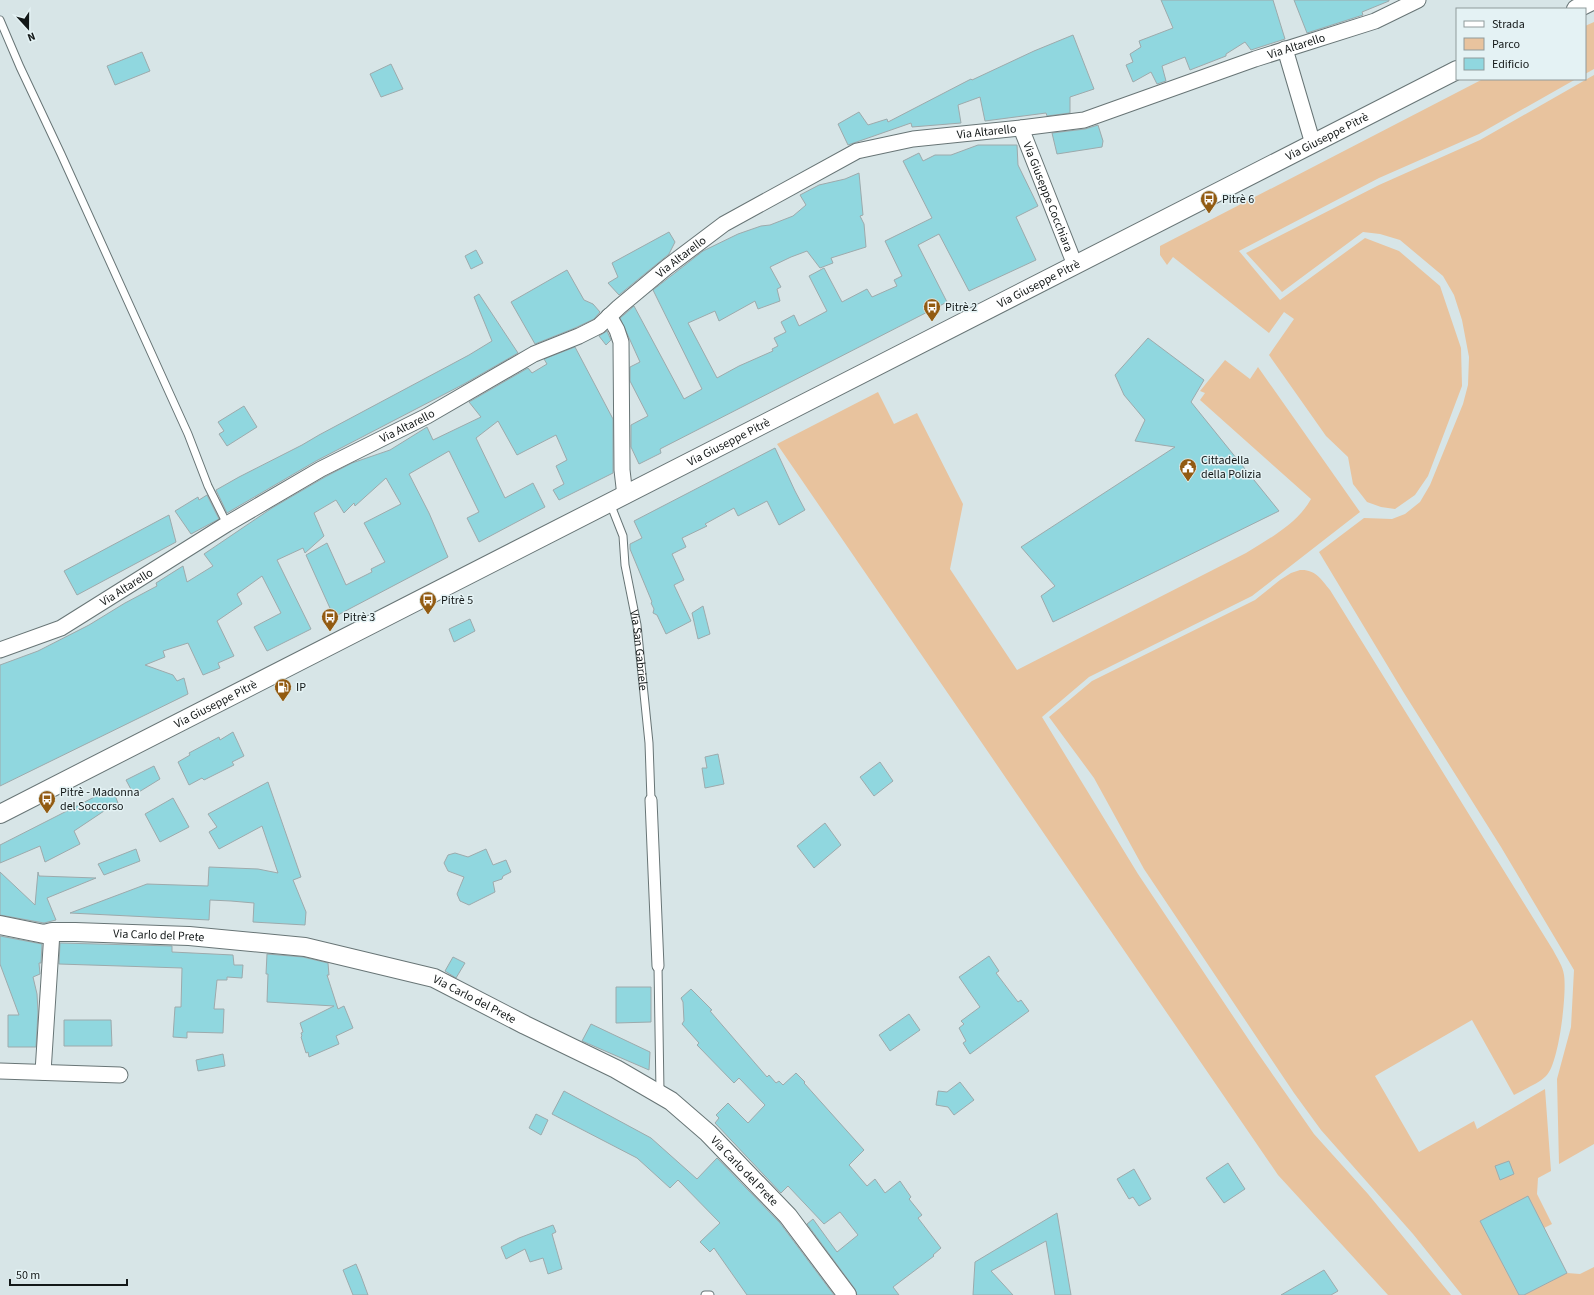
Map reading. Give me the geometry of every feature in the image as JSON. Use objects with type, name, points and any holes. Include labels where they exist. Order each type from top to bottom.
[{"type":"street","name":"Via Altarello","points":[[0,650],[61,628],[228,524],[321,469],[427,416],[534,354],[579,336],[599,326],[667,267],[724,224],[857,151],[913,139],[1084,120],[1254,59],[1375,21],[1418,0]]},
{"type":"street","points":[[1578,8],[1594,0]]},
{"type":"street","points":[[1285,49],[1313,144]]},
{"type":"street","name":"Via Giuseppe Pitrè","points":[[0,814],[1456,71]]},
{"type":"street","name":"Via Giuseppe Cocchiara","points":[[1021,128],[1075,265]]},
{"type":"street","name":"Via San Gabriele","points":[[609,316],[617,330],[621,342],[622,470],[618,499]]},
{"type":"street","points":[[651,800],[658,966]]},
{"type":"street","name":"Via Carlo del Prete","points":[[0,924],[44,934],[52,932],[74,932],[189,936],[305,947],[434,978],[524,1025],[616,1069],[671,1101],[708,1132],[788,1216],[847,1295]]},
{"type":"street","points":[[44,1072],[52,932]]},
{"type":"street","points":[[0,1071],[120,1075]]},
{"type":"lane","points":[[0,20],[20,68],[61,154],[185,427],[208,486],[228,524]]},
{"type":"lane","name":"Via San Gabriele","points":[[618,499],[625,565],[637,625],[649,743],[651,800]]},
{"type":"lane","points":[[658,966],[660,1094]]},
{"type":"lane","points":[[705,1295],[710,1295]]},
{"type":"green space","points":[[1594,22],[1594,69],[1586,73],[1586,26]]},
{"type":"green space","points":[[1594,75],[1594,1144],[1559,1164],[1557,1079],[1571,1027],[1574,970],[1501,847],[1404,693],[1319,552],[1364,518],[1392,519],[1405,514],[1420,502],[1430,485],[1463,404],[1468,385],[1469,357],[1462,320],[1454,295],[1443,276],[1400,240],[1380,234],[1363,232],[1282,292],[1246,253],[1379,185],[1480,140]]},
{"type":"green space","points":[[1481,80],[1574,80],[1479,134],[1379,178],[1239,251],[1280,300],[1365,238],[1399,251],[1440,286],[1461,348],[1462,386],[1428,476],[1415,495],[1395,509],[1381,507],[1367,502],[1353,484],[1348,457],[1326,436],[1269,355],[1294,319],[1284,312],[1269,333],[1173,257],[1167,265],[1160,255],[1160,246]]},
{"type":"green space","points":[[1225,360],[1250,379],[1258,367],[1360,512],[1252,596],[1089,677],[1042,717],[1138,874],[1257,1052],[1314,1134],[1368,1194],[1451,1295],[1388,1295],[1278,1175],[777,444],[878,392],[894,424],[917,413],[963,504],[950,569],[1017,670],[1246,553],[1282,530],[1305,508],[1311,499],[1200,400],[1205,393],[1200,391]]},
{"type":"green space","points":[[1300,570],[1314,573],[1330,590],[1561,965],[1565,984],[1561,1028],[1555,1058],[1551,1069],[1546,1076],[1535,1084],[1514,1095],[1472,1020],[1375,1076],[1419,1152],[1474,1121],[1477,1129],[1545,1089],[1551,1171],[1538,1178],[1537,1194],[1552,1224],[1544,1228],[1527,1197],[1480,1221],[1519,1295],[1462,1295],[1413,1234],[1321,1130],[1294,1093],[1144,869],[1094,778],[1049,717],[1092,681],[1255,600],[1280,580],[1291,573]]},
{"type":"green space","points":[[1594,1267],[1594,1295],[1524,1295],[1567,1273],[1580,1274]]},
{"type":"building","points":[[1161,0],[1273,0],[1285,39],[1251,50],[1245,42],[1226,54],[1226,56],[1190,70],[1185,57],[1162,66],[1166,81],[1157,84],[1151,72],[1133,82],[1126,65],[1133,62],[1130,54],[1141,47],[1139,41],[1173,28]]},
{"type":"building","points":[[1294,0],[1389,1],[1362,12],[1363,15],[1307,33]]},
{"type":"building","points":[[1073,35],[1094,89],[1070,97],[1070,113],[1047,116],[1046,113],[985,121],[980,97],[958,105],[961,123],[912,127],[911,123],[848,145],[838,124],[859,112],[868,125],[887,119],[888,122],[971,79],[972,80],[1034,51]]},
{"type":"building","points":[[142,52],[150,71],[115,85],[107,66]]},
{"type":"building","points":[[391,64],[403,89],[381,97],[370,74]]},
{"type":"building","points":[[1098,125],[1103,141],[1102,147],[1057,154],[1052,133],[1085,129]]},
{"type":"building","points":[[978,145],[1017,145],[1018,165],[1038,206],[1016,217],[1036,260],[969,291],[939,234],[918,245],[947,302],[660,449],[661,453],[639,464],[631,447],[631,425],[648,416],[630,381],[630,367],[640,362],[620,318],[634,306],[684,399],[702,389],[653,290],[703,251],[738,234],[761,226],[770,225],[793,216],[806,205],[800,195],[819,185],[845,179],[859,173],[863,215],[860,216],[864,224],[866,247],[831,258],[833,263],[820,268],[807,251],[791,257],[770,267],[781,287],[777,289],[780,301],[758,309],[755,301],[719,321],[715,311],[688,323],[717,378],[739,366],[773,351],[772,349],[778,346],[774,338],[786,332],[781,322],[794,315],[799,326],[827,311],[809,276],[824,268],[842,302],[867,289],[872,297],[897,286],[894,280],[902,276],[885,241],[932,218],[903,161],[919,153],[923,161],[935,155],[951,155]]},
{"type":"building","points":[[669,232],[675,242],[669,254],[619,295],[608,283],[618,277],[612,263]]},
{"type":"building","points":[[476,250],[483,263],[471,269],[465,256]]},
{"type":"building","points":[[567,270],[584,300],[593,304],[600,312],[594,319],[535,344],[511,302]]},
{"type":"building","points":[[479,294],[518,353],[464,384],[316,461],[227,513],[216,490],[469,355],[492,341],[474,297]]},
{"type":"building","points":[[607,331],[611,340],[606,345],[599,336]]},
{"type":"building","name":"Cittadella della Polizia","points":[[1148,338],[1204,380],[1191,402],[1279,511],[1053,622],[1041,596],[1055,586],[1021,547],[1175,447],[1135,441],[1145,420],[1124,395],[1115,375]]},
{"type":"building","points":[[575,347],[613,419],[613,473],[559,500],[553,490],[564,484],[556,466],[567,460],[556,435],[517,455],[498,421],[476,438],[505,498],[533,483],[545,507],[479,542],[467,518],[479,512],[449,451],[409,474],[429,513],[448,557],[334,617],[306,555],[327,543],[346,585],[372,572],[371,569],[385,562],[364,523],[401,504],[386,478],[355,506],[354,503],[344,513],[336,500],[314,513],[324,536],[305,553],[303,548],[277,560],[311,629],[267,651],[254,627],[281,613],[262,576],[237,594],[242,604],[217,621],[234,656],[218,663],[220,668],[203,675],[188,643],[163,651],[165,657],[145,665],[173,675],[177,681],[184,678],[188,694],[0,786],[0,665],[38,651],[89,625],[157,586],[156,583],[183,566],[187,582],[213,566],[204,554],[272,508],[352,463],[390,450],[427,427],[433,440],[481,417],[469,402],[528,368],[532,373],[547,364],[544,359]]},
{"type":"building","points":[[244,406],[257,427],[227,446],[219,434],[224,431],[218,422]]},
{"type":"building","points":[[775,448],[805,510],[779,525],[767,501],[738,516],[734,508],[705,524],[707,526],[682,538],[686,547],[672,554],[684,580],[674,585],[691,621],[666,634],[657,615],[653,613],[654,609],[651,603],[652,602],[630,549],[630,544],[642,538],[634,521]]},
{"type":"building","points":[[207,495],[219,519],[191,534],[175,511],[198,497],[199,500]]},
{"type":"building","points":[[169,515],[176,542],[77,595],[64,571]]},
{"type":"building","points":[[703,606],[710,634],[698,639],[692,613]]},
{"type":"building","points":[[470,619],[475,631],[454,642],[449,629]]},
{"type":"building","points":[[233,732],[244,756],[232,762],[234,765],[204,780],[202,778],[189,785],[178,762],[190,755],[189,753],[219,737],[220,740]]},
{"type":"building","points":[[718,754],[724,784],[705,788],[702,768],[707,768],[705,757]]},
{"type":"building","points":[[880,762],[893,781],[874,796],[860,777]]},
{"type":"building","points":[[154,766],[160,779],[134,795],[126,780]]},
{"type":"building","points":[[268,782],[301,877],[293,880],[306,912],[305,925],[253,922],[254,903],[231,901],[210,900],[209,920],[70,913],[147,884],[208,886],[209,867],[258,869],[278,873],[262,826],[219,849],[209,832],[217,827],[208,814]]},
{"type":"building","points":[[112,788],[118,803],[74,831],[80,844],[45,862],[40,846],[0,863],[0,845]]},
{"type":"building","points":[[173,798],[189,827],[160,842],[145,814]]},
{"type":"building","points":[[825,823],[841,845],[814,868],[797,846]]},
{"type":"building","points":[[136,849],[140,861],[104,875],[98,864]]},
{"type":"building","points":[[486,849],[493,865],[506,860],[511,872],[503,876],[502,879],[493,882],[495,892],[469,905],[460,901],[457,894],[464,877],[448,871],[444,863],[448,855],[455,853],[468,857]]},
{"type":"building","points":[[0,872],[35,905],[38,872],[39,876],[96,878],[47,898],[56,920],[44,923],[0,915]]},
{"type":"building","points":[[0,936],[42,944],[41,963],[39,963],[40,974],[33,977],[37,994],[38,1012],[36,1047],[8,1047],[8,1015],[19,1015],[0,964]]},
{"type":"building","points":[[60,943],[172,946],[172,952],[233,955],[234,965],[243,965],[242,978],[227,977],[227,980],[217,980],[214,1009],[224,1009],[223,1033],[187,1032],[187,1038],[173,1037],[175,1007],[181,1007],[182,968],[59,964]]},
{"type":"building","points":[[267,954],[303,957],[328,963],[329,975],[327,975],[338,1009],[344,1006],[353,1028],[336,1036],[339,1044],[309,1057],[308,1052],[306,1053],[301,1037],[301,1033],[303,1032],[300,1023],[334,1006],[267,1002]]},
{"type":"building","points":[[989,956],[999,971],[996,973],[1018,1002],[1021,1000],[1029,1011],[970,1054],[963,1043],[966,1041],[959,1028],[964,1024],[961,1021],[980,1007],[959,977]]},
{"type":"building","points":[[453,957],[465,963],[456,978],[445,971]]},
{"type":"building","points":[[616,987],[651,987],[651,1022],[616,1023]]},
{"type":"building","points":[[691,989],[712,1010],[710,1011],[767,1077],[769,1075],[776,1083],[779,1081],[783,1085],[796,1073],[805,1082],[804,1083],[864,1150],[849,1165],[867,1186],[875,1179],[885,1193],[900,1181],[911,1197],[909,1199],[922,1215],[918,1218],[941,1248],[933,1255],[934,1256],[893,1287],[899,1295],[857,1295],[855,1289],[807,1224],[813,1219],[837,1252],[858,1235],[840,1212],[824,1224],[788,1186],[781,1193],[715,1123],[719,1118],[716,1115],[728,1103],[748,1123],[765,1105],[739,1078],[734,1083],[697,1045],[699,1043],[682,1024],[684,1021],[683,1002],[681,998]]},
{"type":"building","points":[[909,1014],[920,1030],[890,1051],[879,1035]]},
{"type":"building","points":[[64,1020],[111,1020],[112,1046],[64,1046]]},
{"type":"building","points":[[591,1024],[650,1052],[649,1070],[582,1041]]},
{"type":"building","points":[[223,1054],[225,1066],[198,1071],[196,1060]]},
{"type":"building","points":[[960,1082],[974,1100],[954,1115],[948,1107],[936,1105],[938,1091],[947,1092]]},
{"type":"building","points":[[564,1091],[651,1138],[697,1179],[717,1158],[780,1223],[834,1295],[747,1295],[714,1248],[710,1252],[700,1242],[720,1223],[678,1180],[670,1188],[637,1158],[552,1114]]},
{"type":"building","points":[[536,1114],[548,1120],[541,1135],[529,1128]]},
{"type":"building","points":[[1509,1161],[1514,1174],[1500,1180],[1495,1166]]},
{"type":"building","points":[[1228,1163],[1245,1189],[1224,1203],[1206,1178]]},
{"type":"building","points":[[1134,1169],[1151,1199],[1139,1206],[1133,1197],[1129,1199],[1117,1179]]},
{"type":"building","points":[[1528,1196],[1567,1273],[1524,1295],[1519,1295],[1480,1221]]},
{"type":"building","points":[[1057,1213],[1071,1295],[1055,1295],[1046,1241],[991,1271],[1013,1295],[973,1295],[975,1262]]},
{"type":"building","points":[[553,1225],[556,1232],[552,1234],[562,1269],[548,1274],[543,1258],[530,1262],[525,1249],[506,1259],[501,1247],[519,1238]]},
{"type":"building","points":[[356,1264],[368,1295],[353,1295],[343,1270]]},
{"type":"building","points":[[1324,1270],[1338,1291],[1331,1295],[1281,1295]]},
{"type":"place","name":"Pitrè 6","points":[[1209,214]]},
{"type":"place","name":"Pitrè 2","points":[[932,322]]},
{"type":"place","name":"Cittadella della Polizia","points":[[1188,482]]},
{"type":"place","name":"Pitrè 5","points":[[428,615]]},
{"type":"place","name":"Pitrè 3","points":[[330,632]]},
{"type":"place","name":"IP","points":[[283,702]]},
{"type":"place","name":"Pitrè - Madonna del Soccorso","points":[[47,814]]}]
